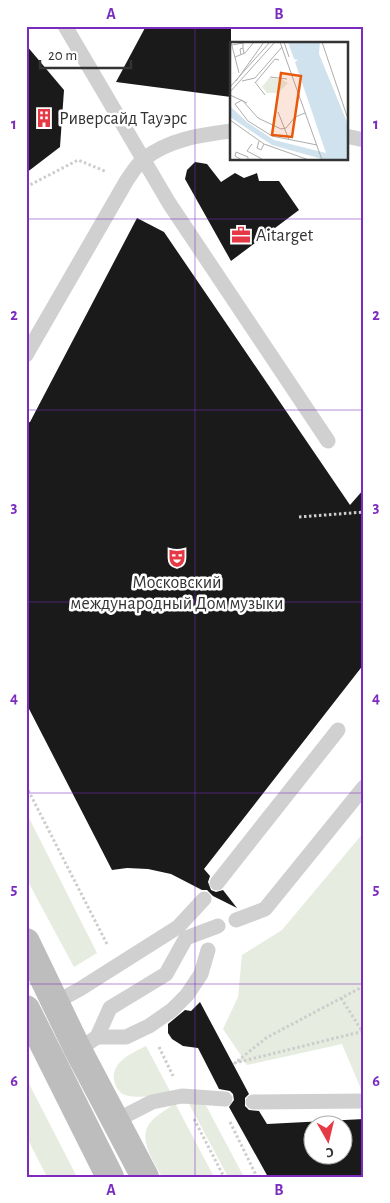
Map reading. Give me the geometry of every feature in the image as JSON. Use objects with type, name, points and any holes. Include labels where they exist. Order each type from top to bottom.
[{"type":"main road","points":[[26,942],[56,1002],[88,1044],[115,1121],[145,1177]]},
{"type":"main road","points":[[26,1009],[110,1177]]},
{"type":"lane","points":[[65,26],[142,159],[328,441]]},
{"type":"lane","points":[[26,355],[127,180],[142,159],[170,143],[200,135],[230,131]]},
{"type":"lane","points":[[348,136],[364,140]]},
{"type":"lane","points":[[217,883],[338,730]]},
{"type":"lane","points":[[236,920],[265,909],[364,787]]},
{"type":"lane","points":[[88,1044],[110,1008],[166,974],[182,933],[204,899]]},
{"type":"lane","points":[[56,1002],[182,933],[218,926]]},
{"type":"lane","points":[[88,1044],[126,1037],[149,1026],[172,1010],[187,995],[201,974],[208,950]]},
{"type":"lane","points":[[115,1121],[152,1102],[182,1096],[221,1099]]},
{"type":"lane","points":[[253,1102],[364,1102]]},
{"type":"path","points":[[26,187],[78,160],[127,180]]},
{"type":"path","points":[[299,517],[364,512]]},
{"type":"path","points":[[341,998],[363,1031],[235,1063],[266,1038],[341,998],[364,986]]},
{"type":"path","points":[[221,1099],[257,1177]]},
{"type":"shaded area","points":[[26,812],[97,953],[74,967],[26,878]]},
{"type":"shaded area","points":[[364,832],[364,1089],[361,1089],[342,1044],[247,1065],[244,1061],[233,1064],[242,1057],[223,1029],[238,997],[242,955],[282,930]]},
{"type":"shaded area","points":[[146,1046],[172,1095],[130,1096],[123,1094],[117,1088],[114,1077],[118,1065],[128,1056]]},
{"type":"shaded area","points":[[26,1078],[77,1177],[47,1177],[26,1136]]},
{"type":"shaded area","points":[[187,1100],[203,1100],[244,1177],[228,1177]]},
{"type":"shaded area","points":[[175,1103],[214,1177],[162,1177],[152,1159],[145,1138],[148,1126],[157,1116]]},
{"type":"building","points":[[146,26],[231,26],[230,97],[116,82]]},
{"type":"building","name":"Риверсайд Тауэрс","points":[[26,45],[64,90],[60,147],[26,173]]},
{"type":"building","name":"Aitarget","points":[[195,162],[207,164],[221,182],[235,173],[244,178],[257,173],[259,181],[279,181],[299,210],[231,261],[185,179],[187,170]]},
{"type":"building","name":"Московский международный Дом музыки","points":[[137,218],[164,232],[350,505],[364,489],[364,664],[204,869],[210,876],[208,882],[211,890],[216,892],[223,890],[237,908],[213,896],[207,890],[202,890],[171,874],[148,869],[127,868],[112,870],[26,703],[26,423],[30,422]]},
{"type":"building","points":[[200,1002],[249,1094],[245,1098],[245,1106],[249,1110],[259,1111],[267,1124],[302,1122],[302,1166],[352,1166],[352,1120],[364,1119],[364,1177],[268,1177],[229,1107],[234,1100],[233,1094],[230,1091],[219,1089],[198,1048],[183,1046],[172,1039],[168,1033],[168,1024],[185,1010],[191,1011]]},
{"type":"place","name":"Риверсайд Тауэрс","points":[[44,118]]},
{"type":"place","name":"Aitarget","points":[[241,235]]},
{"type":"place","name":"Московский международный Дом музыки","points":[[177,558]]}]
